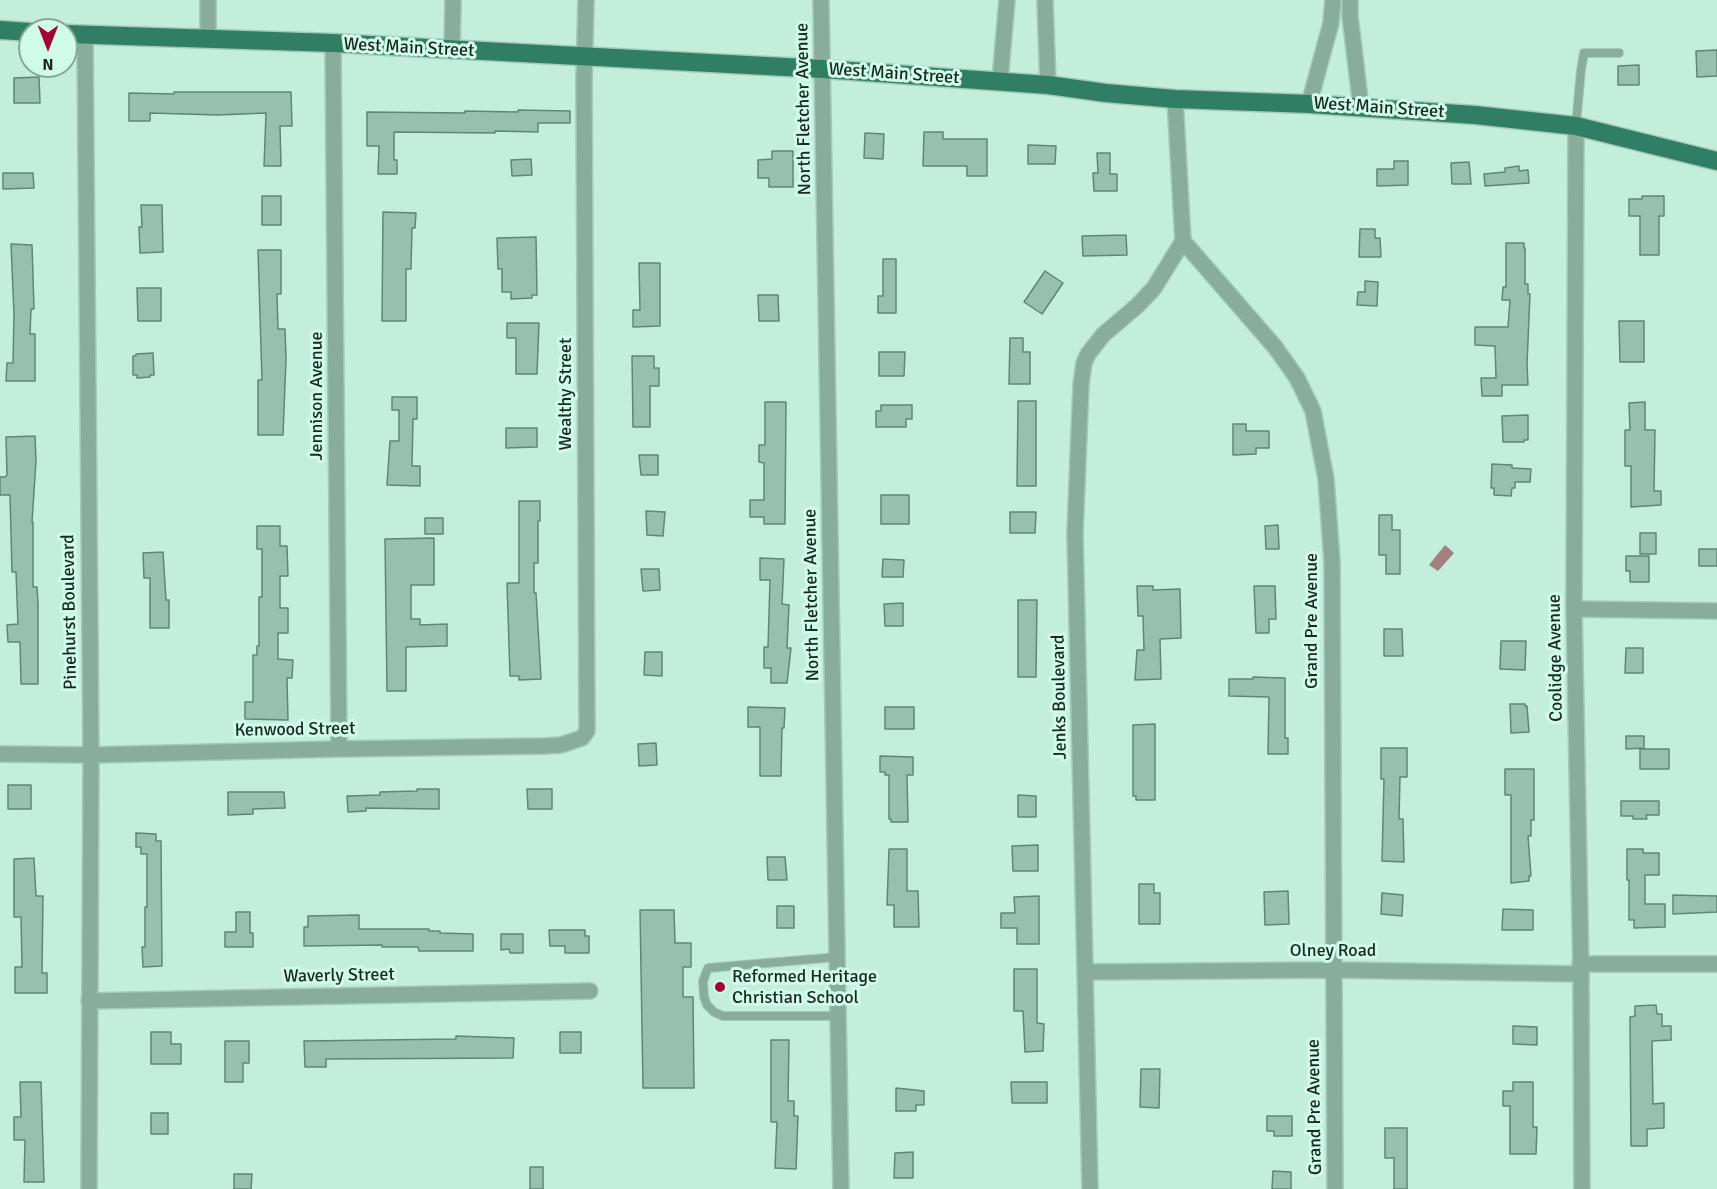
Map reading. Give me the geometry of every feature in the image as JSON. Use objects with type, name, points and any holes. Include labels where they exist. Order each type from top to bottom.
[{"type":"main road","points":[[0,30],[18,31]]},
{"type":"main road","name":"West Main Street","points":[[78,34],[333,43],[823,69],[1048,85],[1175,99],[1309,104],[1475,115],[1576,126],[1717,161]]},
{"type":"street","points":[[208,0],[208,39]]},
{"type":"street","points":[[452,51],[453,0]]},
{"type":"street","name":"Wealthy Street","points":[[586,0],[584,57],[586,731]]},
{"type":"street","name":"North Fletcher Avenue","points":[[821,0],[841,1189]]},
{"type":"street","points":[[1000,81],[1007,0]]},
{"type":"street","points":[[1045,0],[1048,85]]},
{"type":"street","points":[[1309,104],[1331,23],[1333,0]]},
{"type":"street","points":[[1350,0],[1361,107]]},
{"type":"street","name":"Pinehurst Boulevard","points":[[85,34],[91,755],[89,1189]]},
{"type":"street","name":"Jennison Avenue","points":[[333,43],[339,748]]},
{"type":"street","points":[[1175,99],[1183,241]]},
{"type":"street","name":"Coolidge Avenue","points":[[1576,126],[1574,609],[1581,969],[1582,1189]]},
{"type":"street","name":"Grand Pre Avenue","points":[[1183,241],[1275,347],[1297,378],[1313,411],[1320,438],[1326,479],[1332,561],[1335,1189]]},
{"type":"street","name":"Jenks Boulevard","points":[[1090,1189],[1076,533],[1081,384],[1084,363],[1088,354],[1102,335],[1138,305],[1154,288],[1183,241]]},
{"type":"street","points":[[1574,609],[1717,611]]},
{"type":"street","name":"Kenwood Street","points":[[0,754],[91,755],[339,748],[544,746],[573,742],[582,738],[586,731]]},
{"type":"street","name":"Olney Road","points":[[1085,972],[1581,969],[1717,964]]},
{"type":"street","name":"Waverly Street","points":[[89,1001],[590,991]]},
{"type":"lane","points":[[1576,126],[1584,53],[1619,53]]},
{"type":"lane","points":[[837,957],[708,968],[703,981],[707,1005],[723,1017],[838,1017]]},
{"type":"shaded area","points":[[1445,545],[1454,553],[1438,571],[1429,565]]},
{"type":"building","points":[[1717,50],[1717,76],[1697,77],[1696,51]]},
{"type":"building","points":[[1639,65],[1639,85],[1618,85],[1618,66]]},
{"type":"building","points":[[14,78],[39,78],[40,103],[14,103]]},
{"type":"building","points":[[174,92],[291,92],[292,126],[280,126],[281,166],[264,166],[266,113],[218,115],[150,113],[150,121],[129,121],[129,93],[174,94]]},
{"type":"building","points":[[518,110],[570,111],[570,123],[538,123],[538,132],[394,132],[394,160],[397,160],[397,174],[378,174],[379,146],[367,146],[367,112],[465,113],[465,111],[518,112]]},
{"type":"building","points":[[924,132],[943,132],[943,139],[987,139],[987,176],[967,176],[967,166],[923,166]]},
{"type":"building","points":[[865,133],[884,134],[883,159],[864,158]]},
{"type":"building","points":[[1028,145],[1056,146],[1055,164],[1028,164]]},
{"type":"building","points":[[772,151],[793,151],[793,187],[769,187],[769,178],[758,178],[758,160],[772,159]]},
{"type":"building","points":[[1097,153],[1110,153],[1110,174],[1117,174],[1117,191],[1094,191],[1093,173],[1098,173]]},
{"type":"building","points":[[531,159],[532,175],[512,176],[511,160]]},
{"type":"building","points":[[1394,161],[1408,161],[1408,185],[1377,186],[1377,169],[1394,169]]},
{"type":"building","points":[[1469,162],[1471,184],[1452,184],[1451,163]]},
{"type":"building","points":[[1519,166],[1519,171],[1528,170],[1529,183],[1485,186],[1484,174],[1505,172],[1505,168]]},
{"type":"building","points":[[3,173],[33,173],[34,188],[3,189]]},
{"type":"building","points":[[262,196],[281,196],[281,225],[262,225]]},
{"type":"building","points":[[1642,196],[1664,196],[1664,216],[1659,216],[1659,255],[1640,255],[1640,216],[1629,216],[1629,199],[1642,199]]},
{"type":"building","points":[[141,205],[162,205],[163,252],[140,253]]},
{"type":"building","points":[[383,212],[416,213],[415,228],[412,228],[411,269],[406,269],[406,321],[382,321]]},
{"type":"building","points":[[1360,229],[1375,229],[1375,238],[1380,238],[1381,257],[1359,257]]},
{"type":"building","points":[[1126,235],[1127,255],[1083,256],[1082,236]]},
{"type":"building","points":[[536,237],[537,295],[532,295],[532,298],[511,299],[511,292],[502,292],[502,269],[498,269],[497,238]]},
{"type":"building","points":[[1506,243],[1524,243],[1525,248],[1525,284],[1528,284],[1528,294],[1530,294],[1528,385],[1502,385],[1502,396],[1482,396],[1481,378],[1496,378],[1495,346],[1475,345],[1475,327],[1508,327],[1510,300],[1502,300],[1503,287],[1506,287]]},
{"type":"building","points":[[11,244],[32,245],[34,309],[31,309],[30,334],[35,334],[35,381],[6,381],[7,363],[13,363],[14,314]]},
{"type":"building","points":[[258,250],[281,250],[281,294],[277,294],[278,329],[285,329],[283,435],[258,435],[258,380],[262,380]]},
{"type":"building","points":[[883,259],[896,259],[896,313],[878,313],[878,296],[883,296]]},
{"type":"building","points":[[639,263],[660,263],[660,326],[633,327],[633,310],[640,310]]},
{"type":"building","points":[[1045,271],[1063,283],[1042,314],[1024,302]]},
{"type":"building","points":[[1365,281],[1378,282],[1377,306],[1357,305],[1358,292],[1365,292]]},
{"type":"building","points":[[137,288],[161,288],[161,321],[138,321]]},
{"type":"building","points":[[758,295],[778,295],[779,321],[759,321]]},
{"type":"building","points":[[1619,321],[1644,321],[1644,362],[1620,362]]},
{"type":"building","points":[[507,323],[539,323],[537,374],[516,374],[516,338],[507,338]]},
{"type":"building","points":[[1010,338],[1023,338],[1023,352],[1030,352],[1030,384],[1009,384]]},
{"type":"building","points":[[879,352],[905,352],[904,376],[879,376]]},
{"type":"building","points":[[153,353],[154,375],[137,378],[137,375],[133,375],[133,356]]},
{"type":"building","points":[[632,356],[654,356],[654,368],[659,368],[659,386],[650,386],[650,427],[633,427]]},
{"type":"building","points":[[392,397],[417,397],[417,419],[413,419],[412,466],[420,466],[420,486],[387,485],[390,441],[399,441],[399,410],[392,410]]},
{"type":"building","points":[[1018,401],[1036,401],[1036,486],[1017,486]]},
{"type":"building","points":[[765,402],[786,402],[785,524],[764,524],[764,517],[750,517],[750,500],[764,500],[764,463],[759,462],[759,445],[765,445]]},
{"type":"building","points":[[1645,402],[1645,430],[1655,430],[1654,491],[1661,491],[1661,505],[1631,507],[1631,466],[1625,466],[1625,430],[1630,430],[1629,403]]},
{"type":"building","points":[[881,405],[912,405],[912,419],[906,419],[906,427],[876,427],[876,411],[881,411]]},
{"type":"building","points":[[1528,415],[1528,440],[1503,442],[1502,416]]},
{"type":"building","points":[[1233,424],[1246,424],[1246,431],[1269,431],[1269,448],[1256,448],[1256,454],[1233,455]]},
{"type":"building","points":[[506,428],[537,428],[537,447],[506,448]]},
{"type":"building","points":[[35,436],[36,461],[32,522],[33,587],[37,587],[38,603],[38,684],[21,684],[20,642],[8,642],[7,625],[18,624],[16,572],[12,572],[10,495],[0,495],[0,477],[7,475],[6,437]]},
{"type":"building","points":[[639,455],[658,455],[658,475],[641,475]]},
{"type":"building","points":[[1492,464],[1531,469],[1530,482],[1515,482],[1511,496],[1494,495],[1494,488],[1491,488]]},
{"type":"building","points":[[881,495],[909,495],[909,524],[881,524]]},
{"type":"building","points":[[519,501],[540,501],[538,563],[534,563],[534,593],[536,593],[541,679],[519,680],[519,676],[510,676],[507,583],[519,583]]},
{"type":"building","points":[[646,511],[665,512],[663,536],[647,535]]},
{"type":"building","points":[[1010,512],[1036,512],[1035,533],[1010,533]]},
{"type":"building","points":[[1379,515],[1392,515],[1392,530],[1400,530],[1400,574],[1386,574],[1386,555],[1379,555]]},
{"type":"building","points":[[425,518],[443,518],[443,534],[425,534]]},
{"type":"building","points":[[1278,525],[1279,549],[1266,549],[1265,526]]},
{"type":"building","points":[[257,526],[280,526],[280,546],[287,546],[288,576],[280,576],[280,608],[288,608],[288,633],[278,633],[278,659],[293,660],[292,678],[287,678],[288,720],[245,719],[245,702],[253,702],[253,655],[257,655],[257,646],[259,646],[262,549],[257,549]]},
{"type":"building","points":[[1640,533],[1656,533],[1656,554],[1640,554]]},
{"type":"building","points":[[434,538],[434,585],[411,585],[411,619],[420,619],[420,625],[447,624],[447,646],[406,647],[406,691],[387,691],[385,539]]},
{"type":"building","points":[[1699,549],[1717,549],[1717,566],[1699,566]]},
{"type":"building","points":[[163,552],[166,600],[169,600],[169,628],[150,628],[150,578],[144,578],[143,553]]},
{"type":"building","points":[[1626,556],[1649,556],[1649,582],[1630,582],[1630,571],[1626,571]]},
{"type":"building","points":[[760,558],[784,559],[782,604],[789,605],[787,648],[791,648],[787,683],[771,683],[771,668],[764,668],[764,647],[768,647],[770,580],[760,580]]},
{"type":"building","points":[[883,559],[904,560],[903,577],[882,577]]},
{"type":"building","points":[[641,569],[659,569],[660,590],[643,591]]},
{"type":"building","points":[[1137,586],[1153,586],[1153,590],[1180,589],[1181,638],[1160,639],[1161,679],[1135,680],[1137,650],[1144,650],[1143,616],[1138,616]]},
{"type":"building","points":[[1254,586],[1275,586],[1276,619],[1269,619],[1269,633],[1256,633]]},
{"type":"building","points":[[1018,600],[1037,600],[1036,677],[1018,677]]},
{"type":"building","points":[[903,603],[903,626],[885,626],[884,604]]},
{"type":"building","points":[[1384,629],[1402,629],[1403,656],[1384,656]]},
{"type":"building","points":[[1501,641],[1526,641],[1525,670],[1500,669]]},
{"type":"building","points":[[1626,648],[1643,648],[1643,673],[1625,673]]},
{"type":"building","points":[[645,652],[662,652],[662,676],[644,675]]},
{"type":"building","points":[[1253,677],[1285,678],[1285,738],[1288,738],[1288,754],[1268,754],[1269,697],[1229,696],[1229,679],[1253,679]]},
{"type":"building","points":[[1510,704],[1527,706],[1529,732],[1511,733]]},
{"type":"building","points":[[748,707],[785,708],[784,728],[782,728],[781,776],[760,776],[760,727],[748,727]]},
{"type":"building","points":[[885,707],[914,707],[914,729],[885,729]]},
{"type":"building","points":[[1155,724],[1155,800],[1136,800],[1136,796],[1133,796],[1133,725]]},
{"type":"building","points":[[1626,736],[1644,736],[1644,748],[1626,749]]},
{"type":"building","points":[[656,743],[657,765],[639,766],[638,744]]},
{"type":"building","points":[[1381,748],[1407,748],[1407,777],[1400,777],[1399,819],[1403,819],[1404,862],[1382,861],[1384,779],[1381,779]]},
{"type":"building","points":[[1640,749],[1669,749],[1669,769],[1640,769]]},
{"type":"building","points":[[880,756],[913,757],[913,775],[907,775],[908,822],[891,822],[889,819],[889,775],[880,772]]},
{"type":"building","points":[[1505,769],[1534,769],[1534,820],[1531,820],[1531,836],[1528,836],[1531,876],[1529,876],[1529,881],[1511,883],[1511,795],[1505,795]]},
{"type":"building","points":[[8,785],[31,785],[31,809],[8,809]]},
{"type":"building","points":[[417,789],[439,789],[439,809],[366,808],[366,811],[348,812],[347,796],[380,795],[380,792],[417,791]]},
{"type":"building","points":[[527,789],[552,789],[552,809],[528,809]]},
{"type":"building","points":[[228,792],[284,792],[285,808],[253,809],[253,814],[228,815]]},
{"type":"building","points":[[1018,795],[1036,796],[1036,817],[1018,817]]},
{"type":"building","points":[[1621,801],[1659,801],[1659,815],[1646,815],[1647,819],[1621,816]]},
{"type":"building","points":[[136,833],[156,834],[156,841],[161,841],[162,966],[143,967],[142,947],[145,947],[145,907],[147,907],[147,854],[141,854],[141,847],[136,847]]},
{"type":"building","points":[[1038,845],[1038,871],[1013,871],[1012,846]]},
{"type":"building","points":[[889,849],[907,849],[907,891],[918,891],[919,927],[894,927],[894,905],[887,905]]},
{"type":"building","points":[[1627,849],[1643,849],[1643,853],[1659,853],[1659,875],[1645,875],[1645,904],[1665,904],[1665,927],[1634,928],[1634,920],[1629,920]]},
{"type":"building","points":[[767,857],[785,857],[787,880],[768,880]]},
{"type":"building","points":[[34,858],[36,896],[43,896],[42,973],[47,973],[47,993],[15,993],[15,967],[22,967],[21,917],[14,917],[14,859]]},
{"type":"building","points":[[1139,884],[1154,884],[1154,893],[1160,893],[1160,924],[1139,924]]},
{"type":"building","points":[[1288,891],[1289,924],[1265,925],[1264,892]]},
{"type":"building","points":[[1382,893],[1403,895],[1402,916],[1381,914]]},
{"type":"building","points":[[1673,895],[1717,896],[1717,912],[1673,914]]},
{"type":"building","points":[[1039,896],[1039,944],[1017,944],[1017,928],[1001,928],[1001,913],[1015,913],[1014,897]]},
{"type":"building","points":[[777,906],[794,906],[794,928],[777,928]]},
{"type":"building","points":[[1503,909],[1533,910],[1533,930],[1502,930]]},
{"type":"building","points":[[640,910],[674,910],[675,943],[691,943],[691,967],[683,967],[683,997],[693,997],[694,1088],[643,1088]]},
{"type":"building","points":[[236,912],[250,912],[253,947],[225,947],[225,932],[236,932]]},
{"type":"building","points":[[359,915],[359,929],[429,929],[429,931],[440,931],[440,933],[473,934],[473,951],[419,951],[418,947],[382,947],[382,945],[304,946],[304,927],[308,927],[308,916]]},
{"type":"building","points":[[549,930],[585,930],[585,936],[589,936],[589,953],[565,953],[565,946],[550,946]]},
{"type":"building","points":[[501,934],[523,934],[523,953],[510,953],[509,949],[501,950]]},
{"type":"building","points":[[1014,969],[1037,969],[1037,1023],[1044,1024],[1043,1051],[1025,1052],[1023,1011],[1014,1011]]},
{"type":"building","points":[[1656,1005],[1657,1014],[1662,1014],[1662,1026],[1671,1026],[1671,1040],[1652,1041],[1653,1104],[1664,1103],[1664,1128],[1647,1129],[1647,1146],[1631,1146],[1630,1017],[1635,1016],[1635,1006]]},
{"type":"building","points":[[1513,1026],[1537,1027],[1537,1045],[1513,1044]]},
{"type":"building","points":[[151,1032],[171,1032],[171,1044],[181,1044],[181,1064],[151,1064]]},
{"type":"building","points":[[560,1032],[581,1032],[581,1053],[560,1053]]},
{"type":"building","points":[[456,1036],[514,1038],[513,1058],[326,1059],[326,1067],[305,1067],[304,1041],[456,1039]]},
{"type":"building","points":[[771,1040],[789,1040],[788,1101],[794,1101],[794,1116],[798,1116],[796,1169],[775,1168],[777,1122],[771,1122]]},
{"type":"building","points":[[225,1041],[249,1041],[249,1063],[243,1063],[243,1082],[225,1082]]},
{"type":"building","points":[[1141,1069],[1160,1069],[1159,1108],[1140,1107]]},
{"type":"building","points":[[20,1082],[41,1082],[44,1182],[24,1182],[25,1140],[14,1140],[14,1117],[21,1117]]},
{"type":"building","points":[[1011,1082],[1047,1082],[1047,1103],[1012,1103]]},
{"type":"building","points":[[1513,1082],[1533,1082],[1533,1127],[1537,1127],[1536,1154],[1510,1154],[1510,1106],[1503,1106],[1503,1091],[1513,1091]]},
{"type":"building","points":[[896,1088],[924,1091],[924,1105],[916,1105],[916,1111],[896,1111]]},
{"type":"building","points":[[151,1113],[168,1113],[168,1134],[151,1134]]},
{"type":"building","points":[[1267,1116],[1292,1116],[1292,1136],[1274,1136],[1274,1131],[1267,1131]]},
{"type":"building","points":[[1385,1128],[1407,1128],[1407,1189],[1394,1189],[1394,1158],[1385,1158]]},
{"type":"building","points":[[913,1152],[913,1178],[894,1178],[895,1153]]},
{"type":"building","points":[[530,1167],[543,1167],[543,1189],[530,1189]]},
{"type":"building","points":[[1273,1171],[1291,1172],[1291,1189],[1272,1189]]},
{"type":"building","points":[[234,1174],[252,1174],[251,1189],[234,1189]]},
{"type":"place","name":"Reformed Heritage Christian School","points":[[720,987]]}]
